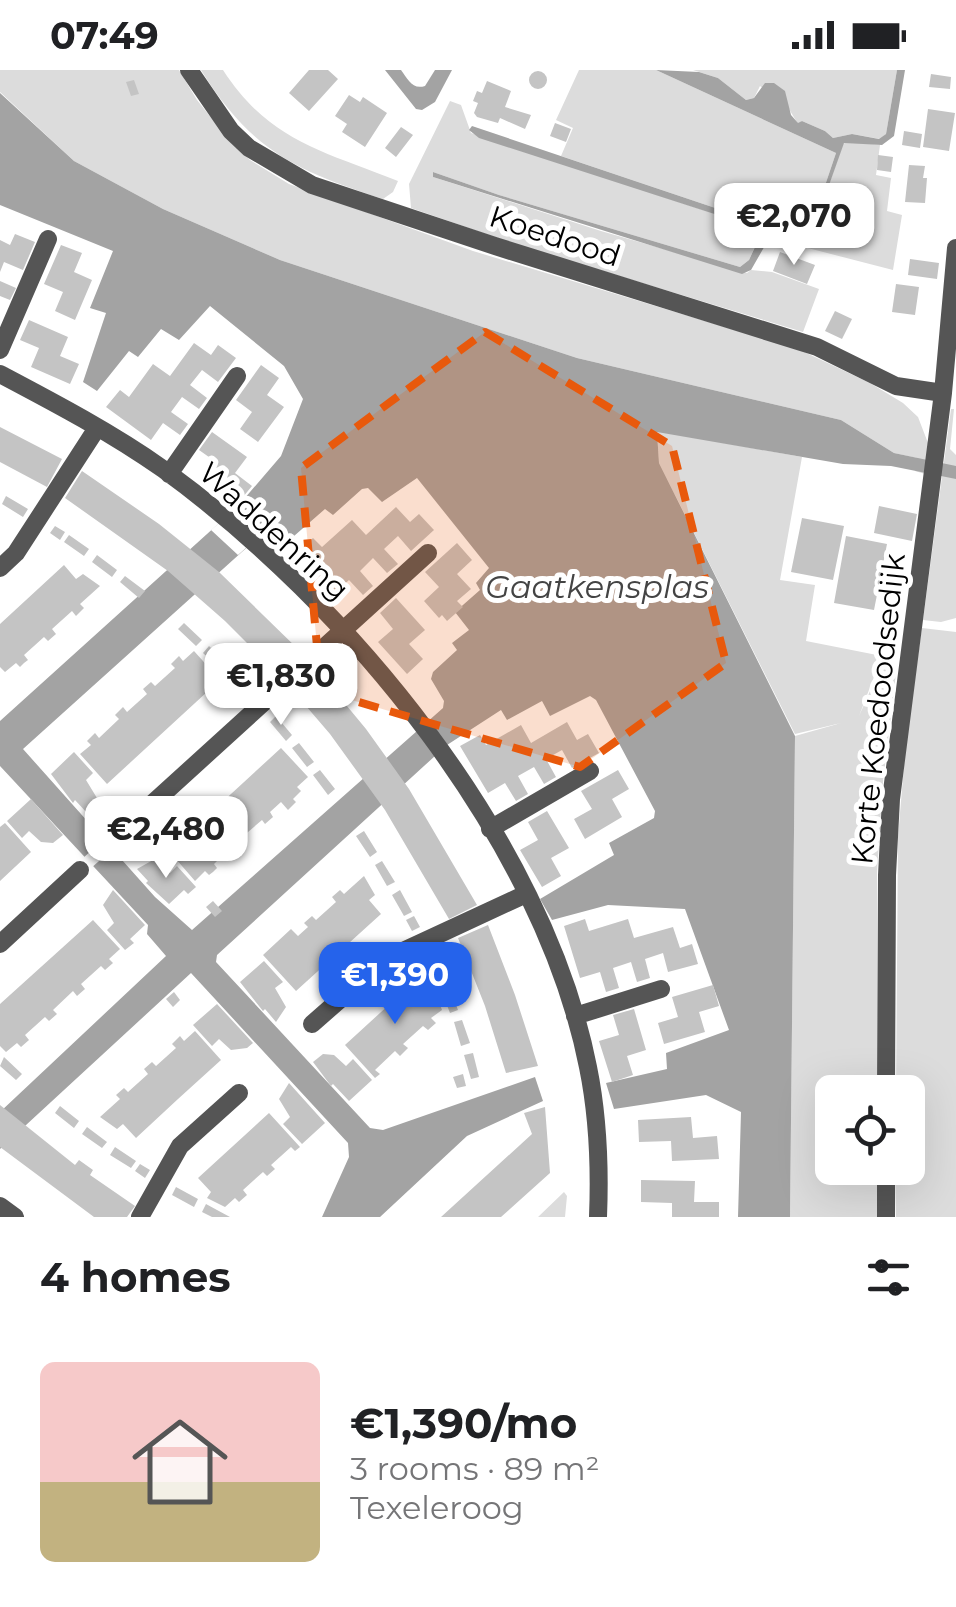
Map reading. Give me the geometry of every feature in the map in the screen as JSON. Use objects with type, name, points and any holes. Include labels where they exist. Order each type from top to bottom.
[{"type":"street","name":"Koedood","points":[[189,70],[230,131],[269,162],[312,185],[816,347],[896,386],[943,393]]},
{"type":"street","points":[[0,350],[48,240]]},
{"type":"street","name":"Korte Koedoodsedijk","points":[[886,1075],[891,799],[943,393],[956,248]]},
{"type":"street","name":"Waddenring","points":[[0,374],[169,474],[225,518],[374,662],[440,751],[526,894],[575,1016],[592,1085],[599,1152],[598,1217]]},
{"type":"street","name":"Waddenring","points":[[169,474],[237,376]]},
{"type":"street","points":[[0,568],[16,553],[97,428]]},
{"type":"street","name":"Waddenring","points":[[342,630],[428,553]]},
{"type":"street","points":[[120,832],[342,630]]},
{"type":"street","points":[[490,829],[590,771]]},
{"type":"street","points":[[0,944],[80,870]]},
{"type":"street","points":[[312,1024],[386,959],[526,894]]},
{"type":"street","points":[[575,1016],[661,988]]},
{"type":"street","points":[[140,1217],[180,1146],[239,1093]]},
{"type":"street","points":[[886,1185],[886,1217]]},
{"type":"street","points":[[0,1206],[15,1217]]},
{"type":"highlighted area","points":[[485,332],[672,446],[726,663],[580,767],[321,691],[301,468]]},
{"type":"shaded area","points":[[0,70],[179,70],[232,144],[289,184],[473,251],[798,349],[870,383],[918,417],[928,443],[925,474],[915,471],[917,458],[894,453],[841,420],[577,358],[280,260],[163,209],[74,161],[0,92]]},
{"type":"shaded area","points":[[201,70],[223,70],[259,113],[300,141],[398,181],[393,192],[383,199],[325,178],[278,154],[238,120]]},
{"type":"shaded area","points":[[579,70],[656,70],[836,153],[812,233],[843,144],[848,141],[880,145],[876,175],[891,178],[887,211],[902,215],[893,270],[800,246],[803,238],[561,156],[573,128],[556,120]]},
{"type":"shaded area","points":[[693,70],[897,70],[886,134],[880,139],[852,134],[833,138],[802,121],[798,124],[789,109],[760,86],[754,98],[746,100],[718,78]]},
{"type":"shaded area","points":[[450,101],[461,105],[471,133],[739,222],[761,233],[749,260],[740,267],[433,172],[433,177],[601,231],[747,273],[772,272],[819,289],[803,332],[524,247],[411,208],[409,184]]},
{"type":"shaded area","points":[[951,409],[950,449],[956,455],[956,618],[941,622],[923,620]]},
{"type":"shaded area","points":[[657,431],[802,457],[780,580],[815,585],[806,641],[882,656],[859,716],[885,657],[896,673],[877,873],[877,1075],[815,1075],[815,1185],[877,1185],[877,1217],[790,1217],[795,736],[841,723],[795,734],[659,463]]},
{"type":"shaded area","points":[[922,628],[956,632],[956,1217],[896,1217],[895,1185],[925,1185],[925,1075],[896,1075],[898,837],[906,741]]},
{"type":"shaded area","points":[[564,1192],[565,1217],[538,1217]]},
{"type":"water","points":[[385,70],[401,70],[411,83],[421,87],[435,70],[452,70],[435,102],[422,110],[416,109]]},
{"type":"water","points":[[656,70],[699,72],[718,78],[746,100],[754,98],[765,83],[774,83],[785,91],[791,115],[798,123],[802,121],[833,138],[852,134],[879,139],[886,134],[897,70],[905,70],[894,136],[882,145],[844,143],[812,233],[836,153]]},
{"type":"water","name":"Gaatkensplas","points":[[0,93],[74,161],[163,209],[280,260],[577,358],[841,420],[894,453],[956,466],[956,479],[657,432],[659,463],[795,736],[790,1217],[738,1217],[741,1112],[706,1095],[614,1109],[606,1083],[667,1069],[666,1053],[729,1030],[685,909],[608,905],[552,920],[540,899],[614,855],[609,843],[654,818],[655,811],[596,700],[590,696],[550,716],[542,701],[507,720],[501,710],[447,745],[217,955],[216,962],[370,1128],[383,1130],[535,1077],[543,1101],[467,1136],[380,1217],[322,1217],[349,1157],[348,1143],[191,973],[0,1149],[0,1112],[166,956],[147,934],[148,925],[0,766],[0,721],[238,506],[281,456],[303,399],[284,366],[210,306],[179,340],[161,329],[138,357],[129,351],[97,391],[83,382],[106,313],[90,308],[113,251],[0,205]],"holes":[[[417,478],[489,568],[476,583],[480,590],[455,612],[469,630],[452,643],[457,650],[433,672],[431,679],[444,701],[443,708],[192,930],[155,897],[23,749],[263,533],[278,543],[286,543],[325,509],[333,515],[362,489],[368,488],[382,502]]]},
{"type":"water","points":[[472,126],[736,215],[769,229],[771,235],[751,270],[742,274],[433,177],[433,172],[740,267],[749,260],[761,234],[760,230],[739,222],[479,138],[469,130]]},
{"type":"pier","points":[[236,508],[264,532],[238,555],[211,530]]},
{"type":"pier","points":[[107,836],[116,846],[90,869],[81,860]]},
{"type":"building","points":[[309,70],[328,70],[338,79],[309,111],[289,93]]},
{"type":"building","points":[[538,71],[547,80],[538,89],[529,80]]},
{"type":"building","points":[[931,74],[951,77],[950,89],[929,87]]},
{"type":"building","points":[[134,80],[139,94],[131,96],[126,82]]},
{"type":"building","points":[[487,81],[511,91],[505,107],[531,115],[525,129],[500,118],[498,123],[477,117],[474,113],[478,103],[473,101]]},
{"type":"building","points":[[349,95],[360,102],[363,97],[387,113],[365,147],[342,132],[347,124],[335,116]]},
{"type":"building","points":[[928,109],[955,113],[949,151],[923,147]]},
{"type":"building","points":[[555,123],[571,129],[566,142],[550,136]]},
{"type":"building","points":[[401,127],[413,135],[396,157],[385,148]]},
{"type":"building","points":[[904,131],[922,134],[920,148],[902,145]]},
{"type":"building","points":[[878,155],[893,157],[891,172],[877,170]]},
{"type":"building","points":[[909,165],[925,166],[925,203],[905,202]]},
{"type":"building","points":[[15,234],[35,242],[23,270],[4,262],[0,272],[0,240],[10,245]]},
{"type":"building","points":[[61,245],[82,253],[74,272],[92,280],[75,320],[55,311],[63,292],[44,284]]},
{"type":"building","points":[[780,252],[815,265],[807,284],[773,271]]},
{"type":"building","points":[[910,259],[939,263],[937,279],[908,275]]},
{"type":"building","points":[[0,281],[16,288],[10,300],[0,296]]},
{"type":"building","points":[[896,284],[919,287],[915,315],[892,312]]},
{"type":"building","points":[[835,311],[852,319],[842,339],[825,331]]},
{"type":"building","points":[[29,320],[68,337],[60,356],[79,364],[70,384],[31,367],[39,348],[20,340]]},
{"type":"building","points":[[194,343],[211,355],[218,345],[236,358],[218,382],[202,370],[190,385],[207,398],[199,409],[182,397],[171,412],[188,424],[180,435],[163,423],[151,440],[106,407],[120,390],[129,397],[153,364],[170,376]]},
{"type":"building","points":[[261,365],[279,378],[267,395],[284,407],[258,442],[240,429],[252,412],[236,400]]},
{"type":"building","points":[[0,427],[62,459],[47,487],[0,462]]},
{"type":"building","points":[[212,432],[247,457],[235,473],[252,486],[238,503],[204,478],[216,462],[199,450]]},
{"type":"building","points":[[82,471],[159,524],[219,572],[300,651],[277,673],[168,571],[65,498]]},
{"type":"building","points":[[6,496],[28,509],[23,517],[2,504]]},
{"type":"building","points":[[879,506],[917,514],[912,541],[874,533]]},
{"type":"building","points":[[396,507],[410,522],[419,514],[434,530],[411,551],[398,536],[384,549],[398,564],[387,573],[373,558],[360,571],[373,586],[363,595],[349,580],[334,594],[297,553],[313,538],[322,547],[352,520],[366,535]]},
{"type":"building","points":[[802,518],[844,526],[833,580],[791,572]]},
{"type":"building","points":[[55,526],[65,532],[60,540],[50,533]]},
{"type":"building","points":[[69,535],[89,549],[84,556],[64,542]]},
{"type":"building","points":[[846,536],[887,544],[874,610],[834,603]]},
{"type":"building","points":[[457,543],[472,560],[457,574],[471,589],[457,601],[463,607],[447,621],[424,601],[439,587],[425,572]]},
{"type":"building","points":[[97,555],[117,570],[112,577],[92,562]]},
{"type":"building","points":[[64,565],[76,579],[83,574],[100,586],[80,604],[84,608],[76,616],[72,611],[52,629],[56,634],[48,641],[44,637],[24,655],[28,660],[5,672],[0,667],[0,624]]},
{"type":"building","points":[[125,576],[145,591],[139,598],[120,582]]},
{"type":"building","points":[[396,598],[425,630],[409,644],[423,659],[407,674],[378,642],[393,629],[380,613]]},
{"type":"building","points":[[184,623],[202,640],[196,646],[178,629]]},
{"type":"building","points":[[209,646],[227,664],[221,670],[203,653]]},
{"type":"building","points":[[194,651],[220,680],[107,784],[80,754],[91,745],[87,741],[95,733],[99,738],[119,719],[115,715],[123,707],[127,712],[147,694],[143,689],[151,682],[155,686],[175,668],[171,664],[179,656],[183,661]]},
{"type":"building","points":[[234,671],[251,688],[245,694],[228,677]]},
{"type":"building","points":[[318,671],[409,789],[477,905],[449,919],[385,810],[294,692]]},
{"type":"building","points":[[276,716],[292,735],[286,741],[270,722]]},
{"type":"building","points":[[567,722],[577,740],[588,734],[599,753],[572,768],[562,750],[546,759],[556,777],[544,784],[534,767],[518,776],[528,794],[516,801],[505,783],[488,793],[460,746],[480,735],[486,745],[521,725],[531,743]]},
{"type":"building","points":[[299,743],[314,762],[307,767],[292,748]]},
{"type":"building","points":[[281,748],[308,777],[297,787],[301,791],[293,799],[296,802],[288,810],[281,802],[270,812],[273,817],[265,824],[262,820],[241,838],[245,842],[237,849],[233,845],[214,864],[217,868],[213,872],[209,875],[205,871],[195,881],[169,851]]},
{"type":"building","points":[[74,752],[93,773],[86,780],[97,798],[87,813],[75,800],[73,803],[51,774]]},
{"type":"building","points":[[320,770],[335,789],[328,795],[313,775]]},
{"type":"building","points":[[618,770],[629,789],[612,799],[622,817],[585,839],[574,819],[592,809],[581,791]]},
{"type":"building","points":[[31,799],[63,835],[53,843],[41,842],[29,831],[22,838],[7,821]]},
{"type":"building","points":[[547,811],[569,848],[551,858],[561,876],[542,887],[520,850],[538,840],[528,822]]},
{"type":"building","points":[[5,823],[31,852],[0,881],[0,827]]},
{"type":"building","points":[[364,831],[377,852],[370,857],[356,836]]},
{"type":"building","points":[[153,860],[170,873],[177,866],[196,887],[188,894],[184,890],[169,904],[137,869]]},
{"type":"building","points":[[382,861],[395,882],[387,886],[375,865]]},
{"type":"building","points":[[364,876],[375,895],[369,900],[381,914],[296,991],[263,955],[291,929],[298,936],[308,927],[304,923],[312,916],[316,920],[336,902],[332,897],[340,890],[344,894]]},
{"type":"building","points":[[113,890],[145,925],[125,950],[107,930],[114,923],[103,905]]},
{"type":"building","points":[[400,890],[412,912],[404,916],[392,895]]},
{"type":"building","points":[[213,901],[222,911],[215,917],[206,907]]},
{"type":"building","points":[[414,916],[420,927],[412,931],[406,920]]},
{"type":"building","points":[[585,919],[589,931],[628,919],[634,938],[673,927],[680,948],[692,944],[698,964],[668,972],[663,953],[645,959],[650,978],[637,982],[631,962],[613,968],[619,988],[606,992],[600,972],[580,978],[564,926]]},
{"type":"building","points":[[93,920],[120,949],[109,959],[113,963],[105,970],[101,966],[81,984],[85,989],[77,996],[73,991],[53,1010],[57,1014],[49,1021],[45,1017],[25,1035],[29,1040],[21,1047],[17,1043],[6,1052],[0,1046],[0,1004]]},
{"type":"building","points":[[488,925],[538,1066],[506,1073],[458,938]]},
{"type":"building","points":[[434,955],[445,978],[437,982],[426,959]]},
{"type":"building","points":[[264,961],[283,982],[275,988],[286,1007],[276,1022],[240,982]]},
{"type":"building","points":[[416,980],[428,994],[435,991],[442,1010],[431,1018],[436,1023],[428,1030],[423,1026],[403,1044],[408,1048],[400,1056],[395,1051],[375,1070],[380,1074],[375,1078],[345,1045]]},
{"type":"building","points":[[713,985],[719,1006],[699,1012],[705,1032],[664,1044],[658,1023],[678,1017],[672,997]]},
{"type":"building","points":[[449,987],[458,1010],[450,1013],[441,990]]},
{"type":"building","points":[[174,992],[180,1000],[173,1007],[166,999]]},
{"type":"building","points":[[217,1004],[253,1043],[247,1048],[231,1050],[219,1039],[212,1046],[193,1025]]},
{"type":"building","points":[[634,1009],[646,1050],[627,1056],[633,1075],[612,1082],[599,1041],[619,1035],[613,1015]]},
{"type":"building","points":[[462,1020],[470,1043],[461,1046],[454,1022]]},
{"type":"building","points":[[195,1031],[221,1060],[136,1138],[123,1124],[117,1129],[100,1117],[120,1099],[116,1095],[124,1088],[128,1092],[148,1074],[144,1069],[152,1062],[156,1066],[176,1048],[172,1044],[180,1036],[184,1041]]},
{"type":"building","points":[[473,1053],[479,1077],[471,1079],[464,1055]]},
{"type":"building","points":[[323,1054],[334,1055],[346,1066],[353,1059],[372,1080],[349,1101],[331,1086],[313,1062]]},
{"type":"building","points":[[4,1057],[22,1074],[16,1080],[0,1066]]},
{"type":"building","points":[[463,1074],[466,1086],[457,1088],[453,1077]]},
{"type":"building","points":[[289,1083],[325,1123],[302,1144],[283,1124],[290,1117],[279,1099]]},
{"type":"building","points":[[0,1105],[75,1165],[79,1160],[93,1170],[90,1175],[135,1206],[127,1217],[94,1217],[0,1147]]},
{"type":"building","points":[[60,1106],[79,1121],[74,1128],[55,1113]]},
{"type":"building","points":[[545,1107],[550,1173],[501,1217],[441,1217],[532,1134],[524,1113]]},
{"type":"building","points":[[269,1113],[300,1147],[295,1151],[291,1147],[271,1165],[275,1169],[267,1176],[263,1172],[243,1190],[247,1195],[239,1202],[235,1198],[225,1207],[207,1198],[211,1192],[198,1178]]},
{"type":"building","points":[[691,1117],[693,1138],[717,1136],[719,1159],[672,1161],[671,1141],[639,1142],[638,1120]]},
{"type":"building","points":[[87,1127],[107,1142],[102,1148],[82,1134]]},
{"type":"building","points":[[115,1147],[136,1161],[131,1168],[110,1155]]},
{"type":"building","points":[[140,1164],[150,1170],[145,1178],[135,1171]]},
{"type":"building","points":[[641,1180],[695,1181],[694,1202],[719,1202],[719,1217],[672,1217],[672,1203],[641,1202]]},
{"type":"building","points":[[176,1187],[198,1199],[194,1207],[172,1195]]},
{"type":"building","points":[[206,1204],[230,1217],[212,1217],[202,1212]]}]
